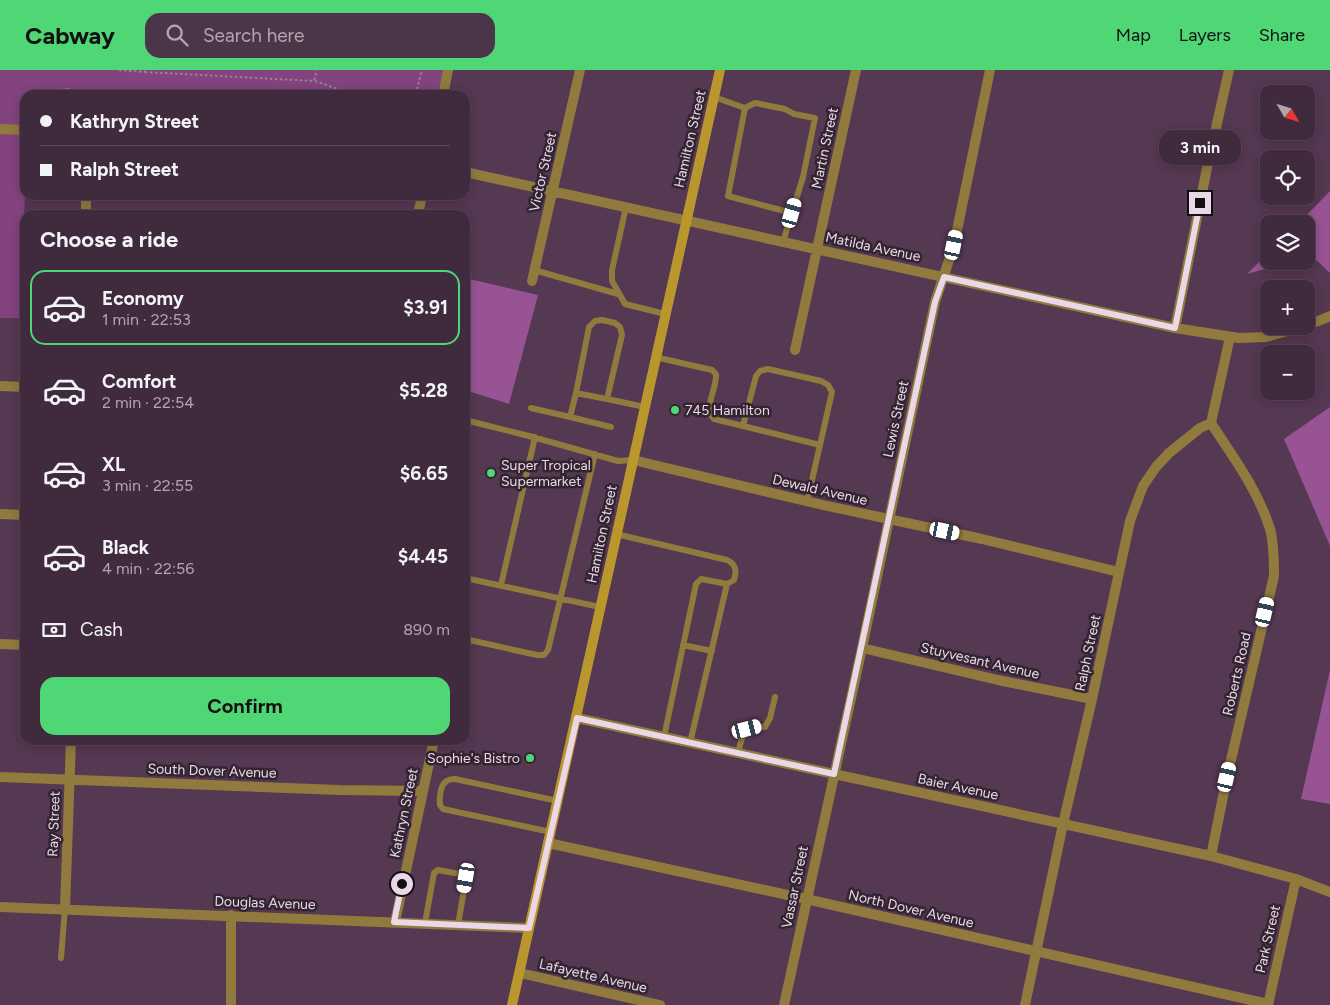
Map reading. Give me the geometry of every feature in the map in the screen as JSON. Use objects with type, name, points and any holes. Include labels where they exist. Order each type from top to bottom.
[{"type":"street","points":[[444,90],[448,70]]},
{"type":"street","name":"Victor Street","points":[[533,275],[580,70]]},
{"type":"street","name":"Hamilton Street","points":[[512,1005],[720,70]]},
{"type":"street","name":"Martin Street","points":[[795,350],[856,70]]},
{"type":"street","name":"Lewis Street","points":[[834,774],[935,302],[954,245],[990,70]]},
{"type":"street","points":[[1175,328],[1229,70]]},
{"type":"street","points":[[0,129],[20,130]]},
{"type":"street","name":"Matilda Avenue","points":[[470,173],[1175,328],[1230,337],[1266,337],[1273,335]]},
{"type":"street","name":"Matilda Avenue","points":[[1315,322],[1330,316]]},
{"type":"street","points":[[1210,423],[1230,337]]},
{"type":"street","points":[[0,386],[20,387]]},
{"type":"street","name":"Ralph Street","points":[[1025,1005],[1130,520],[1143,486],[1169,453],[1200,428],[1210,423]]},
{"type":"street","name":"Roberts Road","points":[[1210,423],[1238,464],[1256,495],[1270,530],[1274,559],[1274,576],[1227,777],[1211,856]]},
{"type":"street","name":"Dewald Avenue","points":[[633,460],[807,502],[982,539],[1120,572]]},
{"type":"street","points":[[0,514],[20,515]]},
{"type":"street","points":[[0,644],[20,645]]},
{"type":"street","name":"Stuyvesant Avenue","points":[[862,648],[998,680],[1092,699]]},
{"type":"street","name":"Baier Avenue","points":[[577,718],[1211,856],[1296,879],[1330,892]]},
{"type":"street","name":"Ray Street","points":[[65,908],[71,745]]},
{"type":"street","name":"Kathryn Street","points":[[394,922],[433,745]]},
{"type":"street","name":"Vassar Street","points":[[784,1005],[834,774]]},
{"type":"street","name":"South Dover Avenue","points":[[0,777],[339,790],[422,791]]},
{"type":"street","name":"North Dover Avenue","points":[[548,843],[806,899],[1268,1005]]},
{"type":"street","name":"Park Street","points":[[1268,1005],[1296,879]]},
{"type":"street","name":"Douglas Avenue","points":[[0,906],[529,928]]},
{"type":"street","points":[[231,915],[231,1005]]},
{"type":"street","name":"Lafayette Avenue","points":[[520,973],[660,1005]]},
{"type":"lane","points":[[714,98],[745,108],[755,103],[815,118],[803,177],[783,242]]},
{"type":"lane","points":[[745,108],[728,196],[792,213]]},
{"type":"lane","points":[[626,207],[612,270],[612,281],[625,304],[665,314]]},
{"type":"lane","points":[[533,275],[618,294]]},
{"type":"lane","points":[[570,417],[589,327],[595,321],[602,320],[615,323],[620,327],[622,335],[607,399]]},
{"type":"lane","points":[[656,357],[712,370],[716,374],[709,406],[709,414],[714,419],[820,445]]},
{"type":"lane","points":[[743,426],[756,376],[760,371],[768,369],[821,381],[828,385],[832,392],[807,502]]},
{"type":"lane","points":[[576,393],[644,407]]},
{"type":"lane","points":[[531,408],[611,427]]},
{"type":"lane","points":[[470,421],[618,460],[633,460]]},
{"type":"lane","points":[[500,585],[535,437]]},
{"type":"lane","points":[[470,641],[537,655],[544,655],[548,650],[594,454]]},
{"type":"lane","points":[[616,534],[731,561],[735,569],[736,575],[734,580],[727,584],[701,579],[696,584],[664,737]]},
{"type":"lane","points":[[470,579],[600,607]]},
{"type":"lane","points":[[690,743],[727,584]]},
{"type":"lane","points":[[683,645],[712,651]]},
{"type":"lane","points":[[738,753],[743,733],[747,729],[758,726],[765,727],[768,723],[775,697]]},
{"type":"lane","points":[[550,832],[444,809],[440,805],[439,799],[443,783],[449,778],[455,778],[558,801]]},
{"type":"lane","points":[[425,923],[434,873],[438,870],[460,874],[466,878],[458,925]]},
{"type":"lane","points":[[61,958],[65,908]]},
{"type":"path","points":[[119,70],[314,81],[340,90]]},
{"type":"path","points":[[314,81],[317,70]]},
{"type":"path","points":[[415,90],[417,89],[422,70]]},
{"type":"shaded area","points":[[0,70],[443,70],[439,90],[20,90],[20,200],[25,200],[24,210],[20,210],[20,318],[0,318]]},
{"type":"shaded area","points":[[1330,191],[1330,273],[1315,259],[1315,215],[1307,215]]},
{"type":"shaded area","points":[[1260,261],[1261,270],[1247,274]]},
{"type":"shaded area","points":[[470,279],[538,295],[509,404],[470,392]]},
{"type":"shaded area","points":[[1330,407],[1330,546],[1284,439]]},
{"type":"shaded area","points":[[1330,670],[1330,804],[1301,799]]},
{"type":"place","name":"745 Hamilton","points":[[675,410]]},
{"type":"place","name":"Super Tropical Supermarket","points":[[491,473]]},
{"type":"place","name":"Sophie's Bistro","points":[[530,758]]},
{"type":"route","points":[[402,884],[394,922],[529,928],[577,718],[834,774],[935,302],[944,277],[1175,328],[1200,203]]}]
